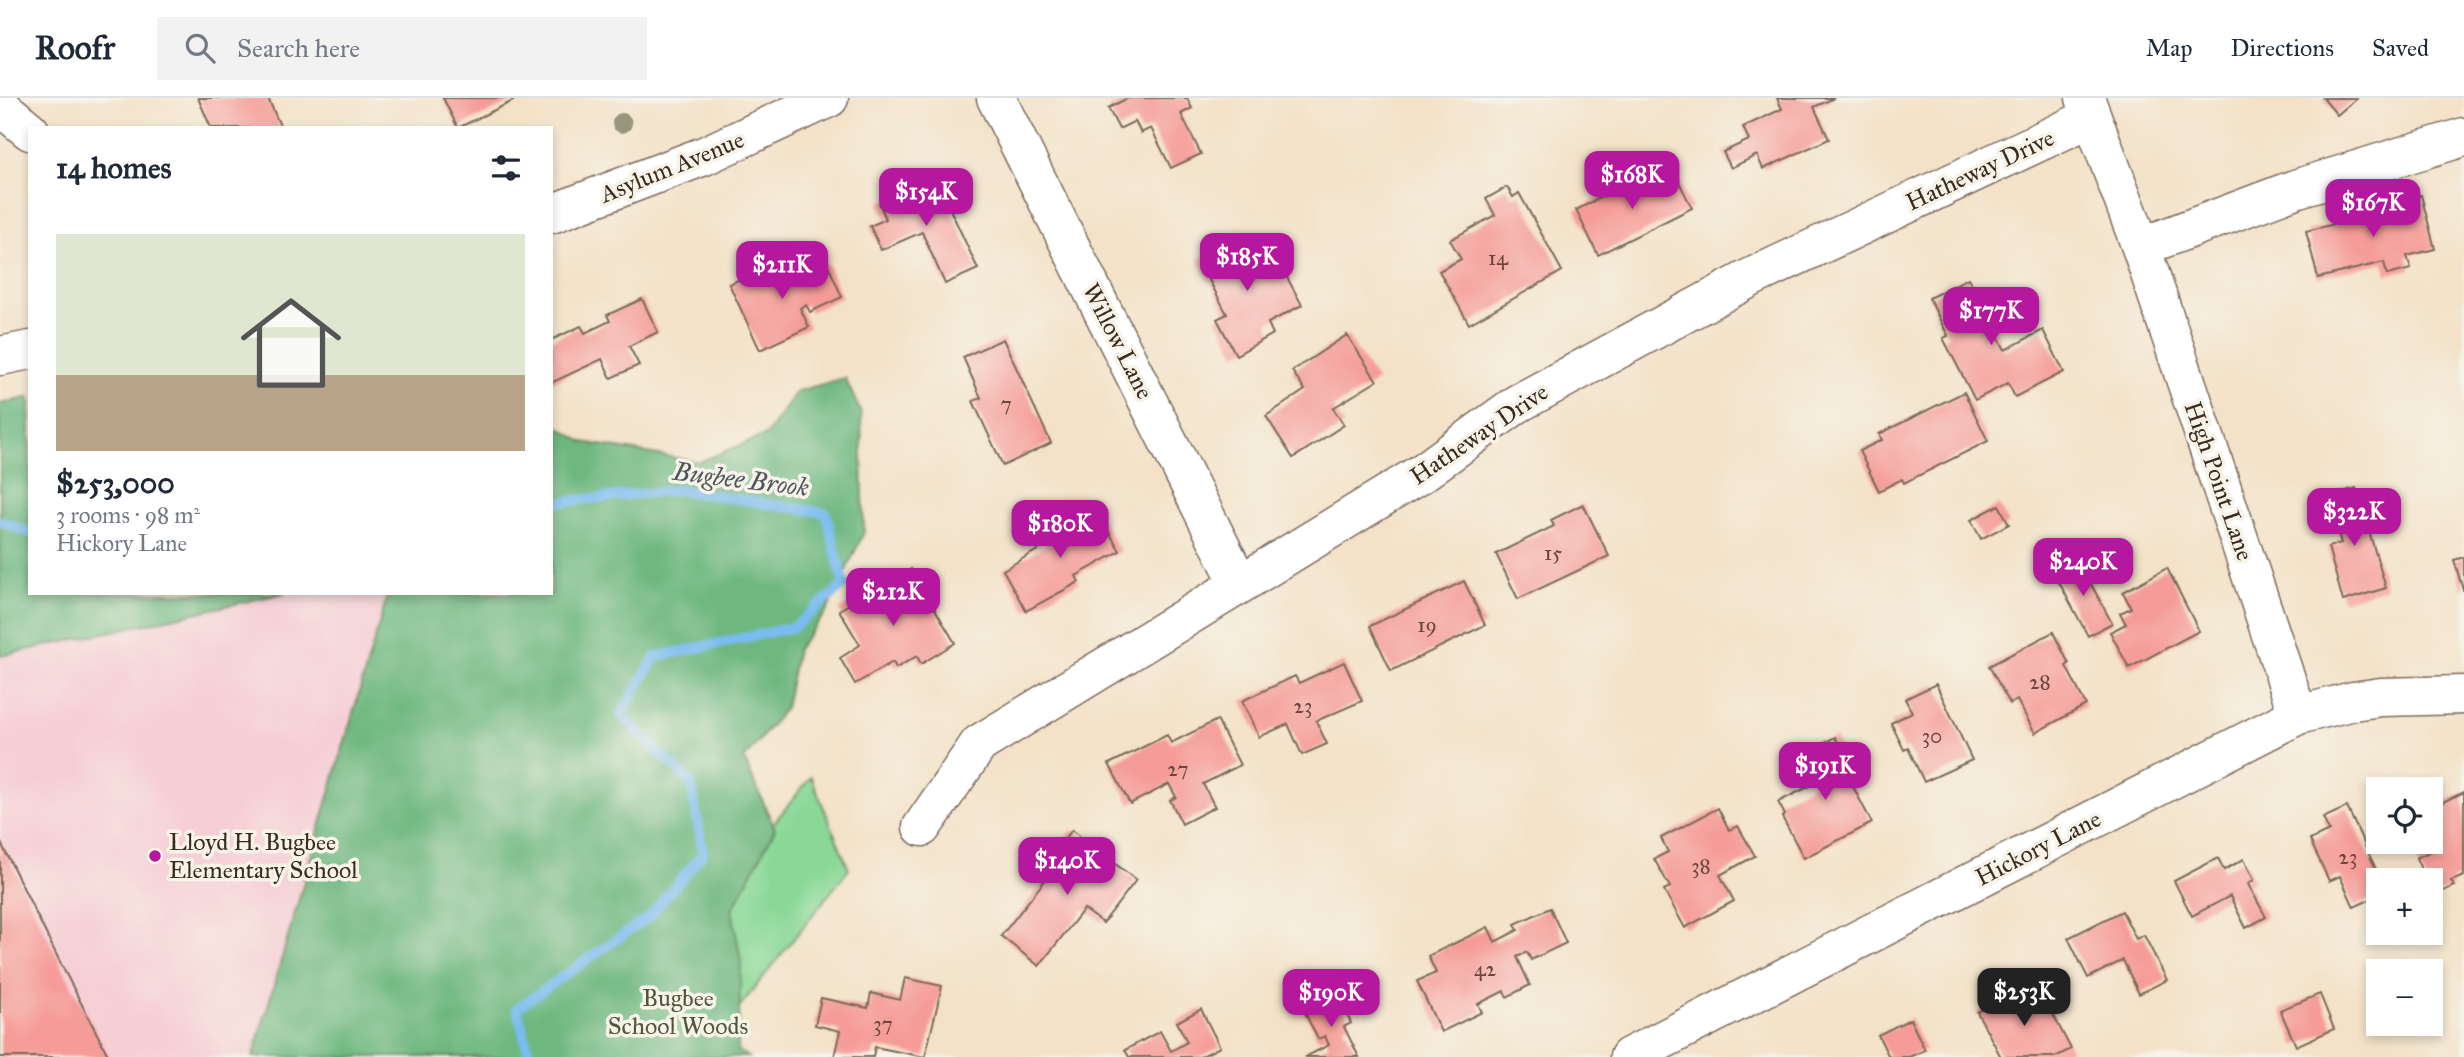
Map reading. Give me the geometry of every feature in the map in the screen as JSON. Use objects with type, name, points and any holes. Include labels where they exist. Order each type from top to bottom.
[{"type":"street","name":"Asylum Avenue","points":[[553,213],[704,156],[829,98]]},
{"type":"street","name":"Willow Lane","points":[[996,98],[1239,583]]},
{"type":"street","points":[[0,106],[28,129]]},
{"type":"street","name":"Hatheway Drive","points":[[922,827],[979,744],[1422,473],[1517,404],[1752,278],[2087,108]]},
{"type":"street","name":"High Point Lane","points":[[2087,108],[2141,247],[2298,715]]},
{"type":"street","points":[[2141,247],[2295,189],[2464,136]]},
{"type":"street","points":[[0,356],[28,350]]},
{"type":"street","name":"Hickory Lane","points":[[1629,1057],[2298,715],[2381,697],[2464,695]]},
{"type":"shaded area","points":[[0,409],[28,581],[28,595],[553,594],[660,672],[487,1057],[0,1057]]},
{"type":"green space","points":[[845,378],[861,413],[864,532],[827,611],[797,649],[785,708],[744,759],[775,829],[732,910],[741,961],[738,1051],[748,1057],[253,1057],[387,595],[553,595],[553,423],[583,442],[699,462],[766,435],[797,391]]},
{"type":"green space","points":[[28,397],[28,595],[276,595],[0,656],[0,404]]},
{"type":"green space","name":"Bugbee School Woods","points":[[811,777],[849,869],[700,1057],[584,1057]]},
{"type":"building","points":[[198,98],[268,98],[280,126],[210,126]]},
{"type":"building","points":[[443,98],[511,98],[513,101],[462,126],[457,126]]},
{"type":"building","points":[[1128,98],[1187,98],[1192,108],[1181,114],[1201,154],[1171,168],[1151,128],[1141,133],[1135,121],[1119,129],[1108,108]]},
{"type":"building","points":[[1777,98],[1834,98],[1814,107],[1829,139],[1763,169],[1757,155],[1731,168],[1723,152],[1749,140],[1743,127],[1782,109]]},
{"type":"building","points":[[2323,98],[2357,98],[2337,115]]},
{"type":"building","points":[[1674,172],[1692,208],[1598,255],[1576,210],[1637,179],[1641,188]]},
{"type":"building","points":[[935,177],[978,269],[945,284],[922,232],[881,250],[870,226],[886,219],[879,203]]},
{"type":"building","points":[[1507,187],[1513,197],[1519,193],[1562,271],[1469,324],[1439,271],[1461,259],[1450,240],[1495,215],[1486,199]]},
{"type":"building","points":[[2421,195],[2435,249],[2407,256],[2411,269],[2387,275],[2384,262],[2318,278],[2306,231],[2347,221],[2345,214]]},
{"type":"building","points":[[1244,235],[1267,276],[1282,268],[1302,305],[1268,323],[1273,334],[1236,355],[1217,319],[1227,314],[1198,259]]},
{"type":"building","points":[[779,262],[787,280],[824,263],[828,265],[842,297],[810,312],[806,305],[800,308],[809,327],[760,350],[729,284]]},
{"type":"building","points":[[1968,278],[2005,350],[2043,330],[2064,372],[2015,397],[2008,383],[1975,400],[1943,338],[1948,336],[1929,298]]},
{"type":"building","points":[[642,299],[658,332],[629,346],[639,365],[611,378],[602,359],[553,382],[553,339],[581,326],[585,333],[610,321],[607,315]]},
{"type":"building","points":[[1347,335],[1377,381],[1333,408],[1344,425],[1293,458],[1266,416],[1305,390],[1292,371]]},
{"type":"building","points":[[1003,339],[1051,443],[1003,466],[973,401],[981,398],[963,357]]},
{"type":"building","points":[[1964,392],[1988,441],[1904,483],[1902,479],[1879,491],[1859,451],[1882,440],[1879,434]]},
{"type":"building","points":[[2356,488],[2386,588],[2343,601],[2328,547],[2341,543],[2327,496]]},
{"type":"building","points":[[1583,504],[1609,556],[1518,599],[1496,554],[1554,526],[1551,520]]},
{"type":"building","points":[[1999,505],[2009,524],[1981,539],[1971,520]]},
{"type":"building","points":[[1099,515],[1120,551],[1076,576],[1079,582],[1026,611],[1003,570],[1048,544],[1039,528],[1059,517],[1068,533]]},
{"type":"building","points":[[2464,557],[2464,590],[2463,590],[2454,560]]},
{"type":"building","points":[[2078,560],[2112,623],[2088,636],[2054,573]]},
{"type":"building","points":[[2167,568],[2199,631],[2129,668],[2110,632],[2126,624],[2120,613],[2131,608],[2123,592]]},
{"type":"building","points":[[911,569],[955,643],[921,664],[917,656],[896,668],[893,662],[855,684],[840,658],[860,645],[839,610]]},
{"type":"building","points":[[1464,581],[1485,625],[1391,671],[1370,626]]},
{"type":"building","points":[[2053,632],[2069,664],[2066,666],[2086,705],[2035,733],[2017,700],[2010,704],[1989,666]]},
{"type":"building","points":[[1344,662],[1362,701],[1316,721],[1327,744],[1302,755],[1288,724],[1259,737],[1242,701],[1295,676],[1299,683]]},
{"type":"building","points":[[1936,684],[1972,760],[1924,782],[1908,748],[1904,750],[1891,723],[1912,712],[1905,699]]},
{"type":"building","points":[[1217,720],[1240,765],[1203,784],[1215,807],[1182,824],[1170,800],[1176,797],[1169,784],[1130,804],[1109,764],[1167,735],[1171,743]]},
{"type":"building","points":[[1835,737],[1852,769],[1846,773],[1872,823],[1804,858],[1782,817],[1785,815],[1778,802],[1816,783],[1801,755]]},
{"type":"building","points":[[2464,792],[2464,876],[2451,881],[2454,886],[2443,891],[2443,868],[2421,868],[2416,858],[2425,854],[2443,854],[2443,802]]},
{"type":"building","points":[[2347,807],[2366,848],[2366,854],[2369,854],[2375,868],[2366,868],[2366,902],[2354,907],[2340,876],[2329,881],[2310,840],[2329,831],[2323,818]]},
{"type":"building","points":[[1718,808],[1729,830],[1738,826],[1755,856],[1720,875],[1734,901],[1685,928],[1664,890],[1670,887],[1654,859],[1668,852],[1661,838]]},
{"type":"building","points":[[1072,830],[1136,880],[1103,923],[1084,909],[1039,966],[1001,936],[1046,879],[1038,873]]},
{"type":"building","points":[[0,841],[65,972],[109,1057],[0,1057]]},
{"type":"building","points":[[2218,858],[2224,870],[2244,859],[2254,880],[2248,884],[2266,917],[2246,928],[2230,896],[2192,916],[2174,881]]},
{"type":"building","points":[[1550,908],[1566,943],[1531,960],[1527,952],[1517,957],[1530,985],[1507,997],[1504,991],[1478,1004],[1482,1012],[1441,1032],[1417,981],[1436,973],[1428,956],[1488,927],[1495,942],[1518,930],[1515,924]]},
{"type":"building","points":[[2122,911],[2136,939],[2144,935],[2167,980],[2139,994],[2123,960],[2088,978],[2068,938]]},
{"type":"building","points":[[905,978],[942,986],[925,1057],[875,1047],[873,1057],[834,1057],[840,1031],[815,1025],[821,998],[868,1008],[871,993],[900,1000]]},
{"type":"building","points":[[2041,991],[2071,1049],[2055,1057],[2001,1057],[1977,1012],[2016,993],[2021,1001]]},
{"type":"building","points":[[2320,994],[2334,1029],[2296,1046],[2280,1010]]},
{"type":"building","points":[[1337,995],[1351,1023],[1344,1027],[1359,1057],[1305,1057],[1329,1045],[1325,1036],[1318,1039],[1304,1011]]},
{"type":"building","points":[[1201,1009],[1220,1047],[1200,1057],[1129,1057],[1125,1050],[1160,1031],[1171,1051],[1187,1042],[1177,1022]]},
{"type":"building","points":[[1910,1019],[1925,1050],[1909,1057],[1889,1057],[1878,1035]]},
{"type":"waterway","name":"Bugbee Brook","points":[[530,1057],[517,1008],[649,917],[703,853],[691,783],[621,715],[655,657],[794,627],[844,585],[826,513],[679,490],[553,503]]},
{"type":"waterway","name":"Bugbee Brook","points":[[0,521],[28,532]]},
{"type":"place","name":"Lloyd H. Bugbee Elementary School","points":[[155,856]]}]
